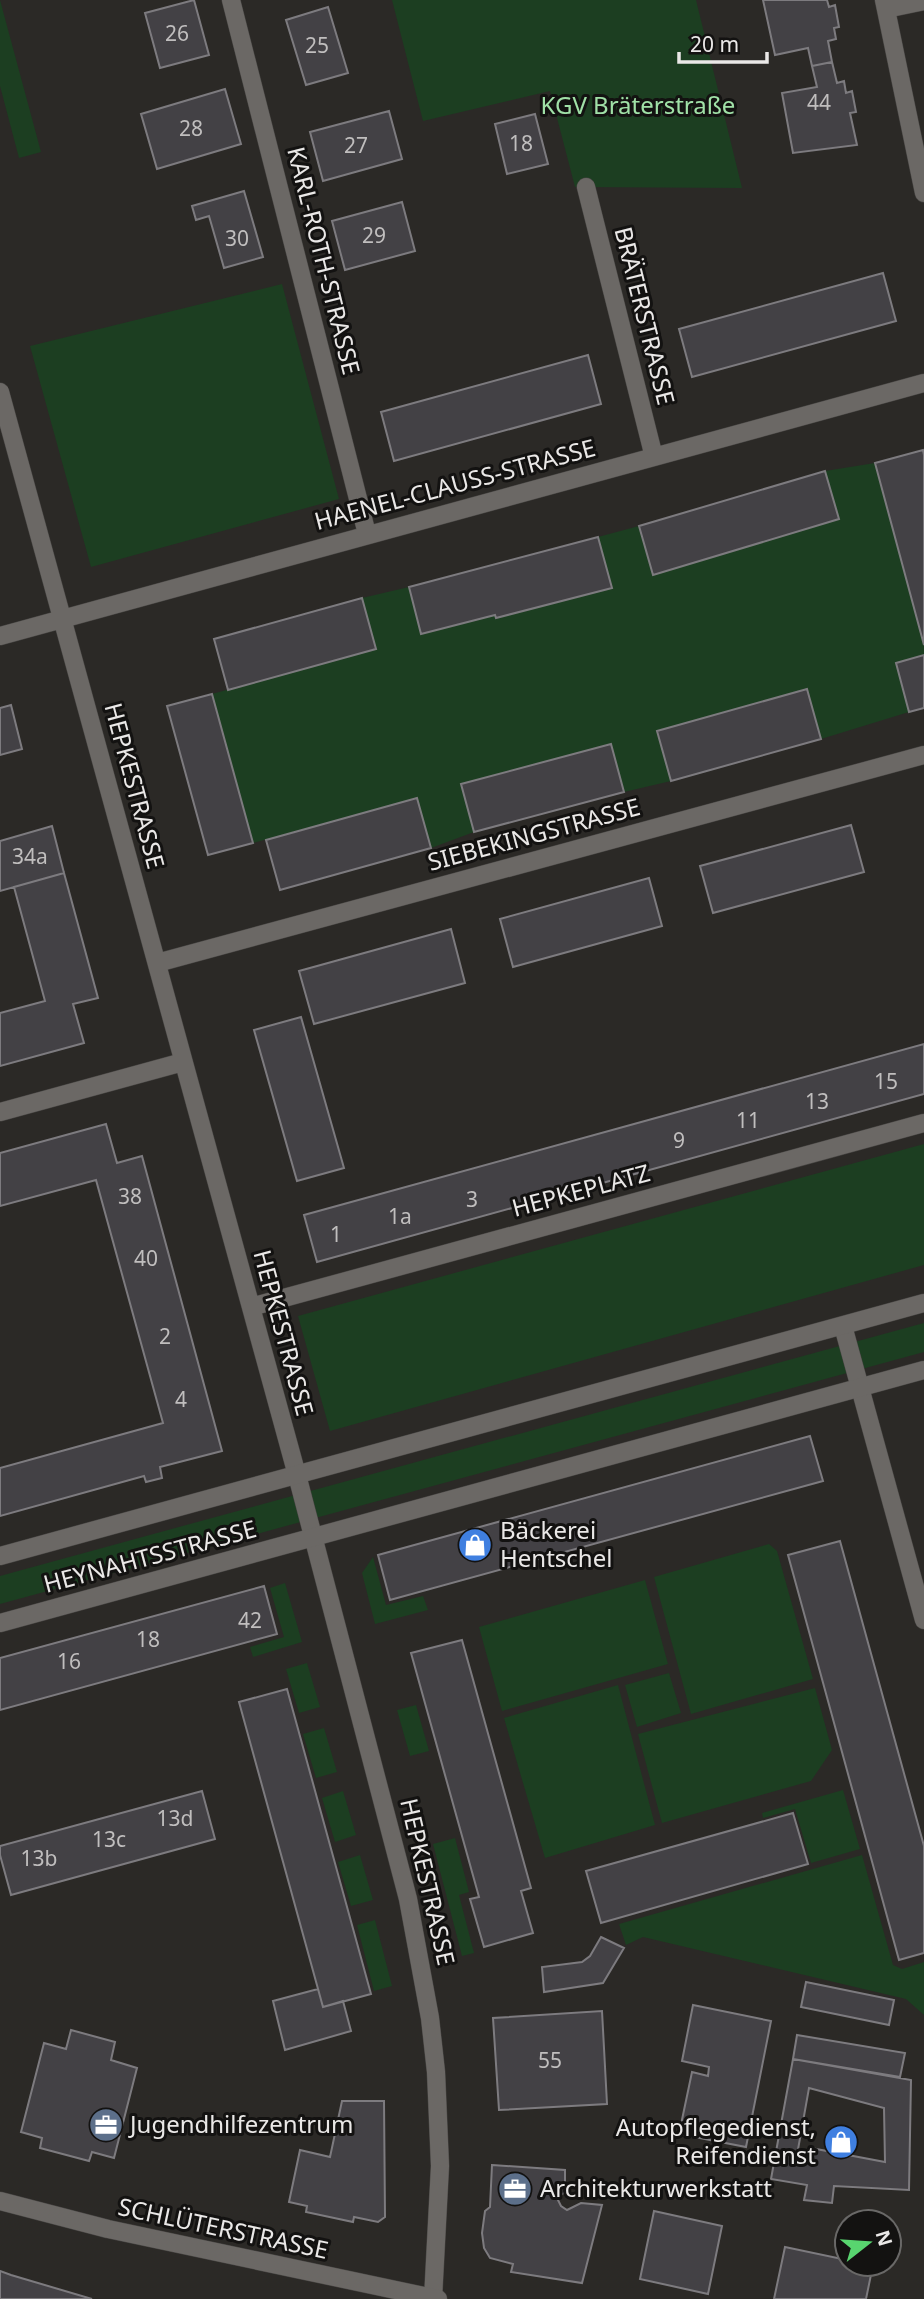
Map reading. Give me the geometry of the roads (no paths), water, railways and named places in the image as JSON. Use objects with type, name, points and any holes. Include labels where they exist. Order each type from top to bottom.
[{"type":"street","name":"KARL-ROTH-STRASSE","points":[[231,0],[367,534]]},
{"type":"street","points":[[924,1],[885,5],[924,193]]},
{"type":"street","name":"BRÄTERSTRASSE","points":[[586,187],[654,457]]},
{"type":"street","name":"HAENEL-CLAUSS-STRASSE","points":[[0,636],[924,383]]},
{"type":"street","name":"HEPKESTRASSE","points":[[0,392],[297,1475],[408,1899],[430,2018],[436,2072],[440,2166],[434,2299]]},
{"type":"street","name":"SIEBEKINGSTRASSE","points":[[157,963],[924,755]]},
{"type":"street","points":[[0,1112],[183,1062]]},
{"type":"street","name":"HEPKEPLATZ","points":[[251,1307],[924,1123]]},
{"type":"street","points":[[297,1475],[924,1303]]},
{"type":"street","points":[[844,1325],[924,1620]]},
{"type":"street","points":[[313,1538],[924,1370]]},
{"type":"street","name":"HEYNAHTSSTRASSE","points":[[0,1556],[297,1475]]},
{"type":"street","name":"HEYNAHTSSTRASSE","points":[[0,1623],[313,1538]]},
{"type":"street","name":"SCHLÜTERSTRASSE","points":[[0,2202],[108,2230],[434,2299]]},
{"type":"place","name":"Bäckerei Hentschel","points":[[475,1545]]},
{"type":"place","name":"Jugendhilfezentrum","points":[[106,2125]]},
{"type":"place","name":"Autopflegedienst, Reifendienst","points":[[841,2142]]},
{"type":"place","name":"Architekturwerkstatt","points":[[515,2189]]},
{"type":"park label","name":"KGV Bräterstraße","points":[[638,106]]}]
